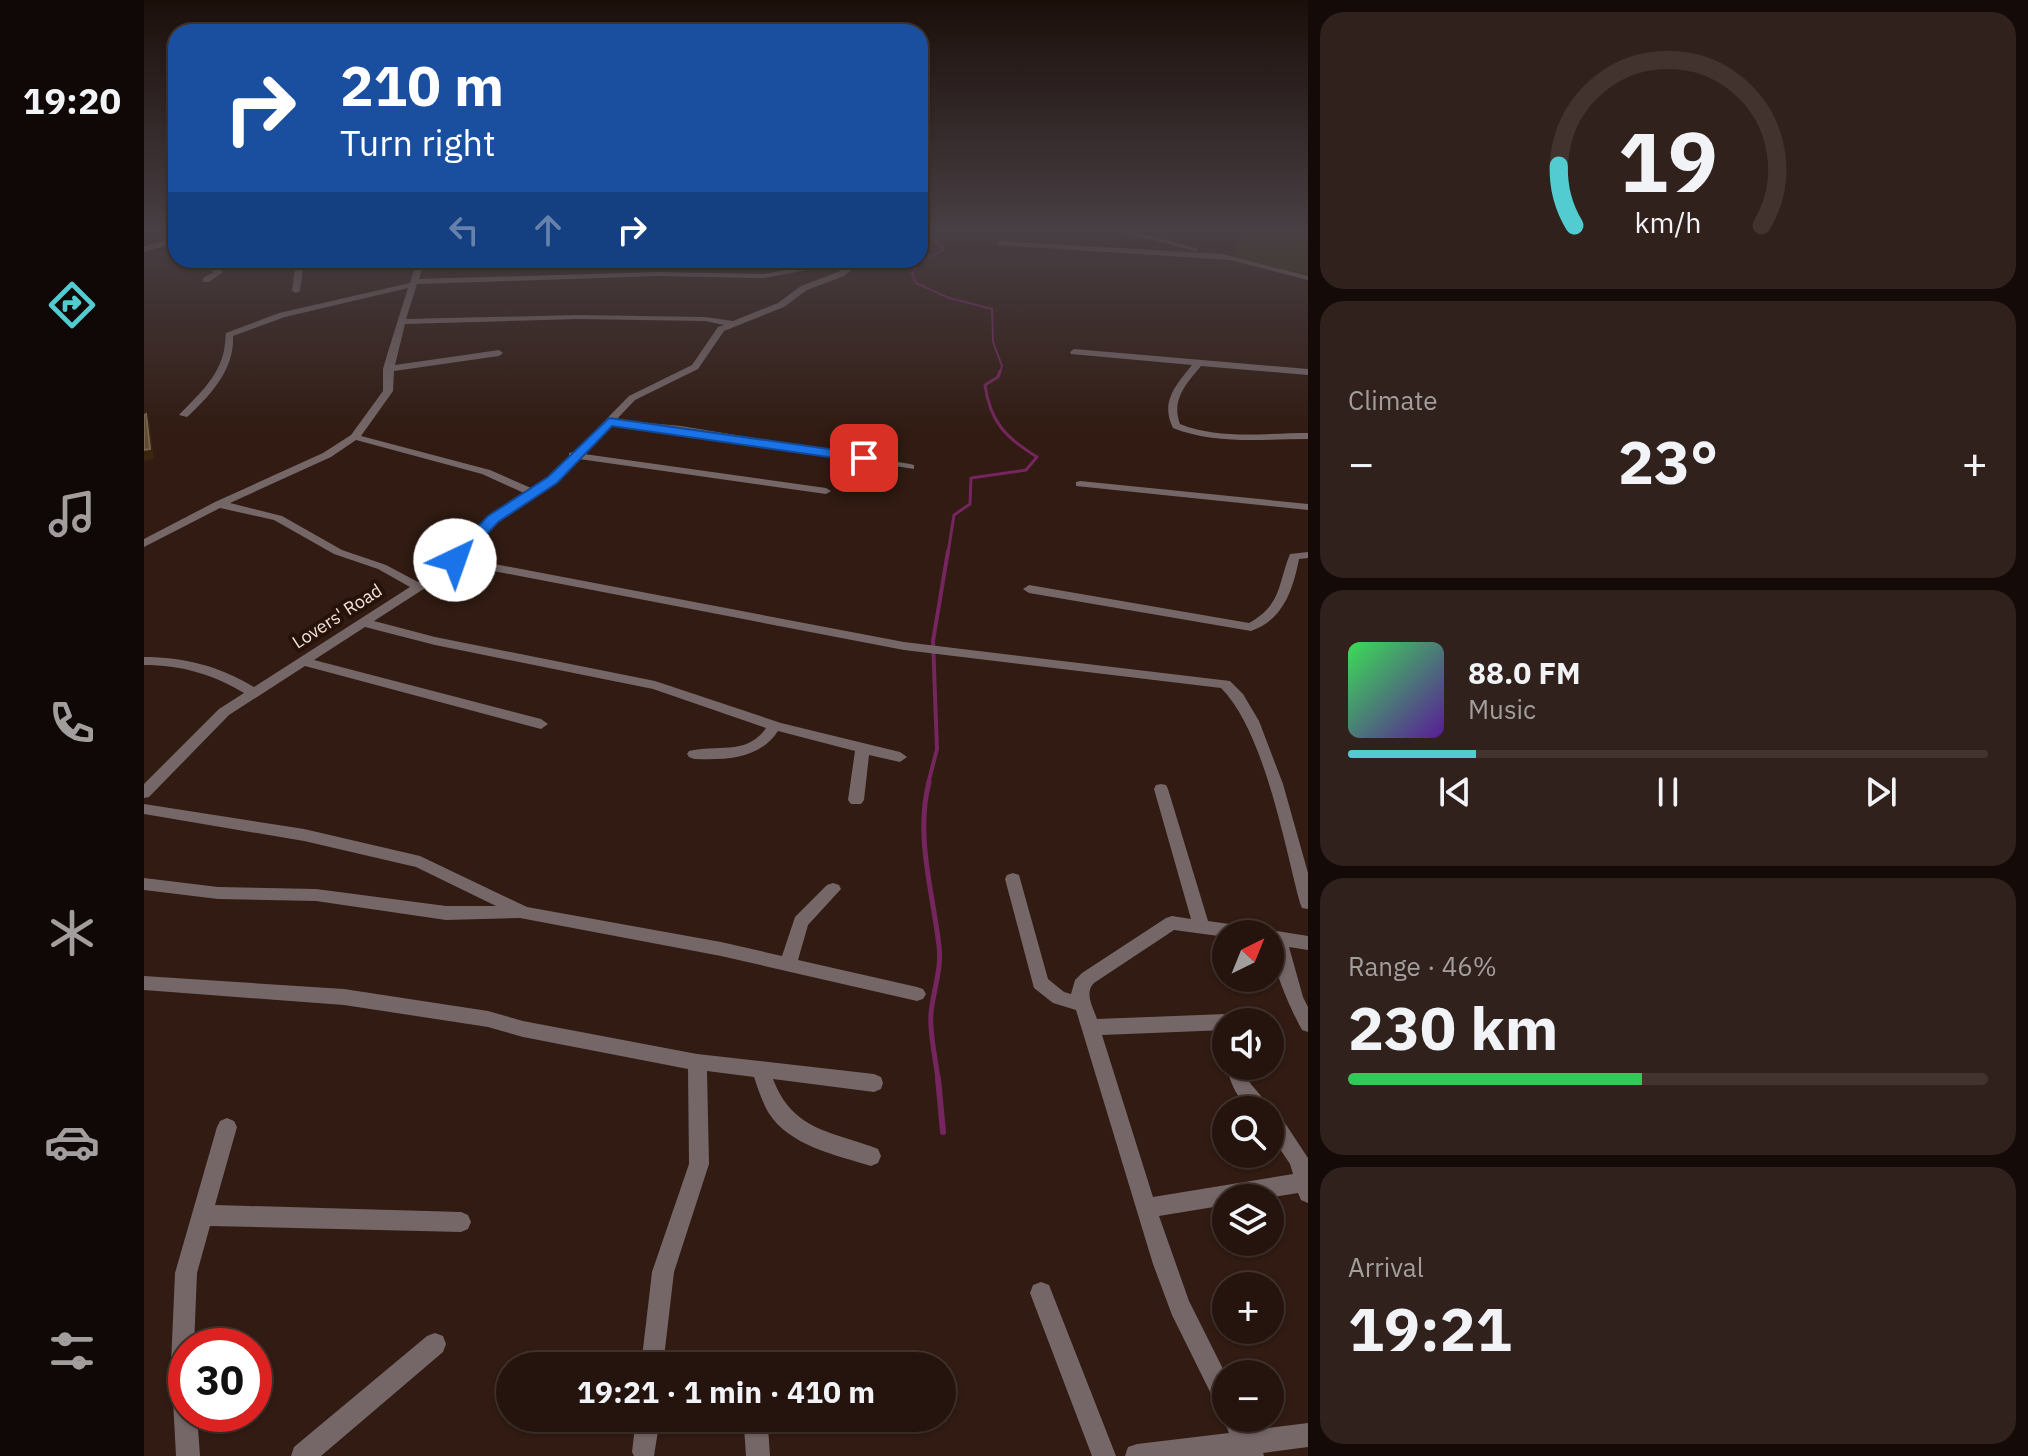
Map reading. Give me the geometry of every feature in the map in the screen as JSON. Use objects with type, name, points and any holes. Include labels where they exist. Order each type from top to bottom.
[{"type":"street","points":[[184,415],[216,378],[230,350],[229,335],[282,315],[352,298]]},
{"type":"street","points":[[144,544],[219,504],[327,455],[355,437],[388,391],[388,369],[409,298]]},
{"type":"street","name":"Lovers' Road","points":[[144,793],[224,712],[455,560],[493,519],[558,475],[573,455],[638,394],[695,367],[715,336],[730,323],[776,307],[789,298]]},
{"type":"street","points":[[402,322],[578,317],[705,319],[730,323]]},
{"type":"street","points":[[1074,352],[1308,372]]},
{"type":"street","points":[[388,369],[499,353]]},
{"type":"street","points":[[1198,363],[1172,398],[1170,407],[1176,426],[1220,434],[1308,436]]},
{"type":"street","points":[[609,422],[681,429],[910,467]]},
{"type":"street","points":[[355,437],[496,475],[533,493]]},
{"type":"street","points":[[573,455],[826,491]]},
{"type":"street","points":[[1080,484],[1308,507]]},
{"type":"street","points":[[219,504],[278,518],[338,552],[382,567],[417,586]]},
{"type":"street","points":[[1029,589],[1251,627],[1280,602],[1293,576],[1294,556],[1308,555]]},
{"type":"street","points":[[455,560],[904,646],[1119,669],[1225,684],[1234,689],[1244,702],[1262,745],[1308,903]]},
{"type":"street","points":[[363,622],[501,655],[572,666],[658,686],[711,700],[774,726],[900,757]]},
{"type":"street","points":[[144,661],[202,666],[253,692]]},
{"type":"street","points":[[302,661],[541,724]]},
{"type":"street","points":[[694,754],[732,755],[762,743],[774,726]]},
{"type":"street","points":[[856,800],[863,748]]},
{"type":"street","points":[[1161,789],[1201,926]]},
{"type":"street","points":[[144,809],[304,835],[420,862],[524,913]]},
{"type":"street","points":[[1013,879],[1040,983],[1059,998],[1083,1004]]},
{"type":"street","points":[[144,884],[218,893],[316,895],[446,913],[524,913],[917,994]]},
{"type":"street","points":[[788,965],[801,922],[833,889]]},
{"type":"street","points":[[1212,928],[1172,923],[1135,945],[1081,985],[1083,1004],[1093,1027],[1146,1208],[1180,1307],[1212,1372]]},
{"type":"street","points":[[1284,939],[1308,943]]},
{"type":"street","points":[[1284,968],[1294,998],[1308,1024]]},
{"type":"street","points":[[144,983],[344,997],[488,1019],[523,1029],[697,1062],[874,1083]]},
{"type":"street","points":[[1093,1027],[1212,1023]]},
{"type":"street","points":[[654,1352],[663,1272],[699,1164],[697,1062]]},
{"type":"street","points":[[760,1070],[778,1111],[793,1123],[816,1140],[871,1156]]},
{"type":"street","points":[[188,1456],[182,1324],[186,1273],[227,1127]]},
{"type":"street","points":[[1146,1208],[1306,1188],[1299,1160],[1284,1138]]},
{"type":"street","points":[[202,1215],[461,1222]]},
{"type":"street","points":[[1041,1293],[1104,1456]]},
{"type":"street","points":[[303,1456],[435,1344]]},
{"type":"street","points":[[644,1452],[646,1432]]},
{"type":"street","points":[[756,1432],[758,1456]]},
{"type":"street","points":[[1137,1456],[1250,1450],[1308,1435]]},
{"type":"building","points":[[144,415],[150,449],[144,450]]},
{"type":"waterway","points":[[949,298],[992,309],[993,342],[1002,366],[1000,373]]},
{"type":"waterway","points":[[948,553],[954,515],[970,504],[971,478],[1026,470],[1037,457],[1008,436],[995,419],[985,385],[998,377],[1000,371]]},
{"type":"waterway","points":[[928,784],[937,749],[933,641],[948,551]]},
{"type":"waterway","points":[[929,782],[924,844],[940,955],[931,1021],[938,1080]]},
{"type":"waterway","points":[[938,1078],[943,1132]]},
{"type":"route","points":[[455,560],[493,519],[552,480],[573,455],[609,422],[681,429],[864,458]]}]
